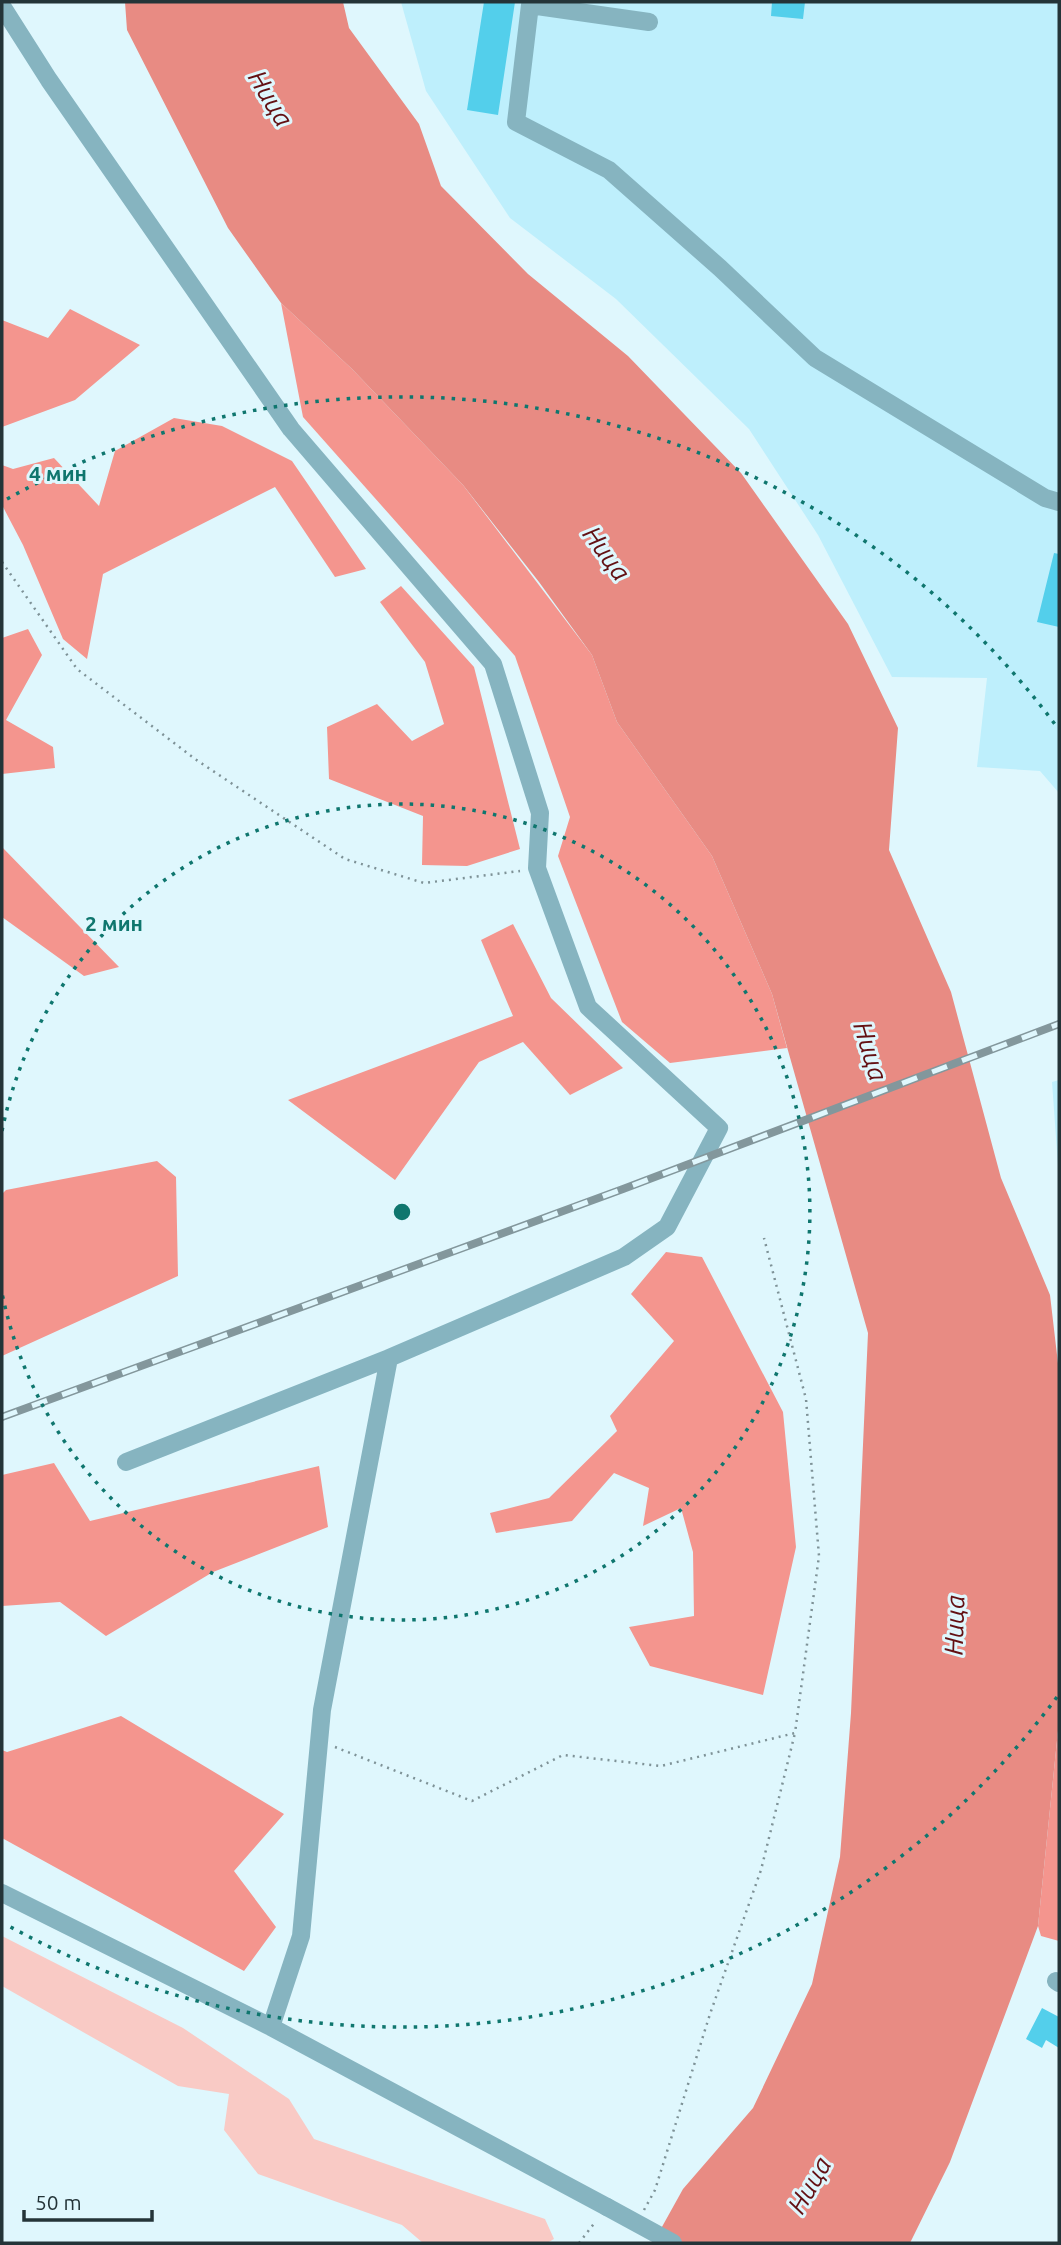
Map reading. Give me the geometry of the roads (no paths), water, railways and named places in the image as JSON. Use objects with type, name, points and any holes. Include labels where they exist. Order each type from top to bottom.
[{"type":"street","points":[[649,22],[530,5],[516,122],[609,170],[815,358],[1045,498],[1059,502]]},
{"type":"street","points":[[2,6],[48,80],[291,429],[494,664],[540,813],[537,868],[588,1007],[719,1128],[667,1227],[624,1257],[389,1358],[126,1462]]},
{"type":"street","points":[[271,2027],[300,1936],[322,1710],[389,1358]]},
{"type":"street","points":[[2,1892],[271,2027],[673,2243]]},
{"type":"water","name":"Ница","points":[[125,2],[343,2],[349,28],[419,124],[441,186],[528,274],[628,356],[741,473],[848,624],[898,728],[889,850],[951,992],[1001,1178],[1050,1295],[1059,1372],[1059,1721],[1038,1926],[950,2162],[910,2243],[653,2243],[683,2189],[753,2108],[812,1984],[840,1857],[851,1713],[868,1333],[772,994],[712,856],[617,722],[592,655],[463,485],[352,369],[281,303],[228,228],[127,30]]},
{"type":"railway","points":[[2,1417],[623,1189],[1059,1024]]}]
